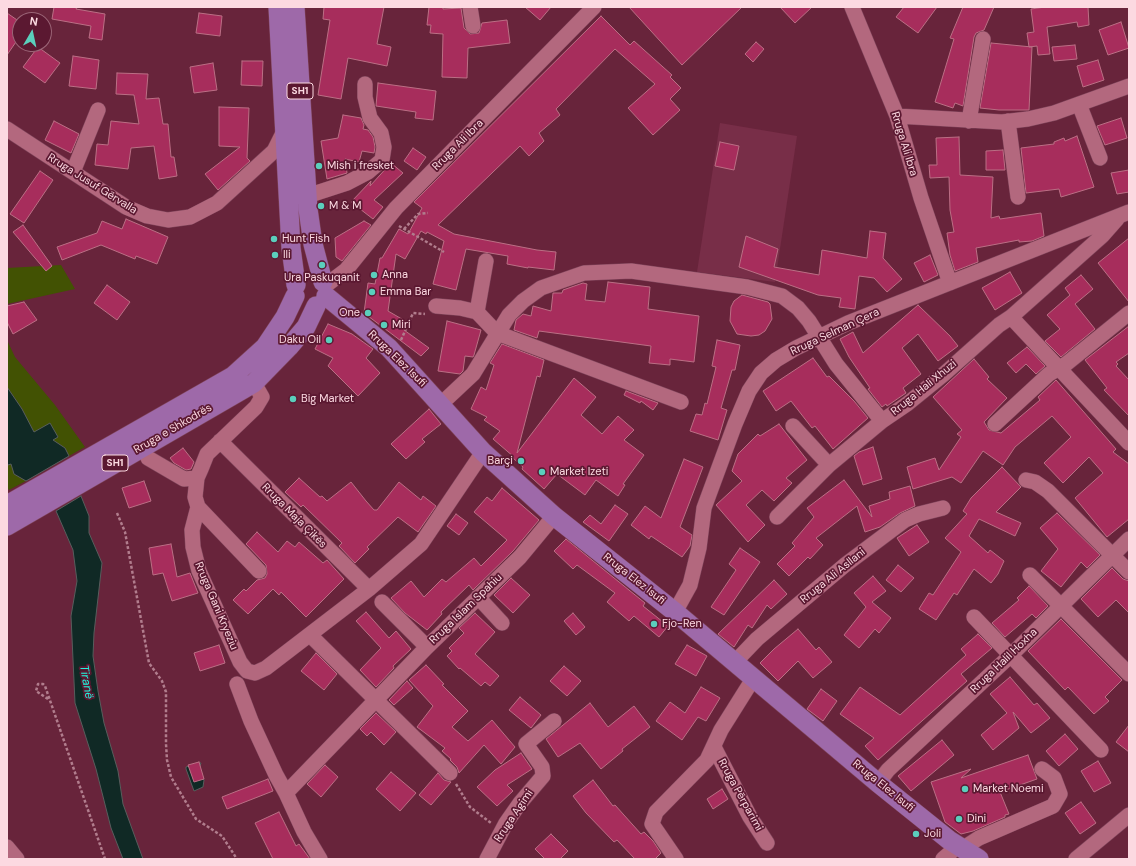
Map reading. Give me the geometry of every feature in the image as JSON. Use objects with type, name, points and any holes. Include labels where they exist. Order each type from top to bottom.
[{"type":"main road","name":"SH1","points":[[278,7],[290,248],[296,290]]},
{"type":"main road","name":"SH1","points":[[295,7],[307,196],[313,244],[322,292]]},
{"type":"main road","points":[[309,276],[319,278],[322,292],[306,307],[301,304],[296,290],[299,281],[309,276]]},
{"type":"main road","name":"Rruga e Shkodrës","points":[[7,526],[220,393],[233,376],[265,347],[285,317],[296,290]]},
{"type":"main road","name":"Rruga e Shkodrës","points":[[7,505],[220,393],[262,390],[290,347],[306,327],[322,292]]},
{"type":"main road","name":"Rruga Elez Isufi","points":[[322,292],[389,348],[442,404],[483,452],[554,516],[675,612],[878,783],[960,847],[979,859]]},
{"type":"street","points":[[470,7],[473,26]]},
{"type":"street","name":"Rruga Ali Ibra","points":[[322,292],[346,270],[386,219],[594,7]]},
{"type":"street","name":"Rruga Ali Ibra","points":[[852,7],[896,116],[921,198],[950,282]]},
{"type":"street","points":[[969,121],[983,39]]},
{"type":"street","points":[[307,196],[348,183],[368,172],[382,160],[384,147],[381,133],[370,118],[365,97],[365,84]]},
{"type":"street","points":[[896,116],[969,121],[1008,121],[1028,119],[1054,113],[1129,86]]},
{"type":"street","points":[[1080,104],[1100,158]]},
{"type":"street","points":[[73,172],[98,110]]},
{"type":"street","points":[[1008,121],[1018,197]]},
{"type":"street","name":"Rruga Jusuf Gërvalla","points":[[7,129],[134,211],[168,220],[190,217],[218,203],[274,151],[285,129]]},
{"type":"street","points":[[261,163],[274,160],[287,168]]},
{"type":"street","name":"Rruga Selman Çera","points":[[675,612],[690,585],[695,567],[704,508],[709,491],[749,391],[761,373],[776,360],[820,336],[950,282],[1124,215]]},
{"type":"street","name":"Rruga Hali Xhuzi","points":[[442,404],[473,374],[509,315],[523,301],[541,288],[584,273],[631,271],[747,287],[782,296],[798,308],[820,336],[836,364],[882,421],[907,404],[944,374],[998,325],[1011,317],[1124,215]]},
{"type":"street","points":[[477,312],[486,261]]},
{"type":"street","points":[[436,306],[460,308],[477,312],[498,333],[681,402]]},
{"type":"street","points":[[995,424],[1049,374],[1066,364],[1129,313]]},
{"type":"street","points":[[1011,317],[1058,369],[1129,442]]},
{"type":"street","name":"Rruga Gani Kryeziu","points":[[247,671],[237,655],[196,559],[192,530],[198,507],[195,497],[197,478],[207,454],[256,407],[262,390]]},
{"type":"street","points":[[777,517],[829,465],[882,421]]},
{"type":"street","points":[[793,426],[829,465]]},
{"type":"street","name":"Rruga Maja Çikës","points":[[220,441],[369,589]]},
{"type":"street","points":[[320,859],[304,832],[251,721],[233,689],[247,671],[255,673],[266,668],[369,589],[421,544],[483,452]]},
{"type":"street","points":[[148,458],[184,479],[197,478]]},
{"type":"street","points":[[1026,480],[1035,482],[1048,491],[1129,572]]},
{"type":"street","points":[[198,507],[260,571]]},
{"type":"street","name":"Rruga Ali Asllani","points":[[734,663],[757,639],[844,565],[904,520],[919,514],[943,508]]},
{"type":"street","name":"Rruga Islam Spahiu","points":[[286,793],[427,647],[520,557],[554,516]]},
{"type":"street","name":"Rruga Halil Hoxha","points":[[878,783],[888,770],[1010,656],[1112,554],[1129,539]]},
{"type":"street","points":[[1030,575],[1129,674]]},
{"type":"street","points":[[478,597],[502,623]]},
{"type":"street","points":[[382,602],[427,647]]},
{"type":"street","points":[[974,617],[1101,750]]},
{"type":"street","points":[[310,635],[450,773]]},
{"type":"street","name":"Rruga Përparimi","points":[[676,859],[652,824],[656,812],[707,760],[721,730],[753,679]]},
{"type":"street","name":"Rruga Agimi","points":[[487,859],[502,831],[520,803],[543,776],[542,767],[526,744],[554,721]]},
{"type":"street","name":"Rruga Përparimi","points":[[714,747],[750,817],[767,843]]},
{"type":"street","points":[[943,859],[960,847],[1053,806],[1060,794],[1054,778],[1042,769]]},
{"type":"street","points":[[1076,859],[1129,814]]},
{"type":"street","points":[[7,847],[17,859]]},
{"type":"path","points":[[404,229],[418,214],[428,213]]},
{"type":"path","points":[[386,219],[444,252]]},
{"type":"path","points":[[399,344],[408,327],[411,315],[413,313],[420,314]]},
{"type":"path","points":[[117,513],[125,532],[149,663],[162,681],[166,692],[166,744],[171,777],[196,819],[222,836],[237,859]]},
{"type":"path","points":[[48,699],[36,690],[38,684],[44,685],[65,741],[105,859]]},
{"type":"path","points":[[450,773],[460,793],[470,807],[502,831]]},
{"type":"shaded area","points":[[720,123],[797,136],[775,282],[697,272]]},
{"type":"green space","points":[[61,265],[75,289],[7,304],[7,268]]},
{"type":"green space","points":[[7,340],[15,357],[55,405],[85,447],[69,456],[65,448],[53,440],[34,433],[22,409],[7,387]]},
{"type":"green space","points":[[7,463],[8,465],[11,463],[14,474],[26,481],[9,490],[7,487]]},
{"type":"water","points":[[7,387],[22,409],[34,432],[50,423],[58,437],[53,440],[65,448],[69,456],[26,481],[14,474],[11,464],[8,465],[7,463]]},
{"type":"water","name":"Tiranë","points":[[81,496],[89,516],[89,533],[102,563],[94,633],[93,656],[98,691],[104,723],[118,771],[123,804],[143,859],[123,859],[111,828],[96,769],[75,703],[71,616],[77,581],[73,550],[56,511]]},
{"type":"water","points":[[201,763],[199,769],[204,780],[203,787],[194,791],[186,767]]},
{"type":"building","points":[[54,7],[77,7],[76,9],[105,14],[102,40],[89,38],[91,26],[52,19]]},
{"type":"building","points":[[324,7],[384,7],[377,44],[391,47],[387,66],[348,58],[341,99],[318,95],[330,20],[323,19]]},
{"type":"building","points":[[429,7],[443,7],[443,9],[461,8],[464,28],[470,34],[479,33],[482,23],[507,20],[510,43],[468,48],[467,78],[442,77],[443,34],[430,33],[431,25],[427,25]]},
{"type":"building","points":[[525,7],[551,7],[540,20]]},
{"type":"building","points":[[629,7],[742,7],[682,65]]},
{"type":"building","points":[[780,7],[812,7],[795,23]]},
{"type":"building","points":[[904,7],[937,7],[918,33],[896,17]]},
{"type":"building","points":[[963,7],[994,7],[984,30],[976,33],[974,37],[963,106],[955,103],[953,108],[935,102],[954,39],[950,38]]},
{"type":"building","points":[[1045,7],[1088,7],[1089,25],[1078,27],[1077,22],[1047,27],[1050,54],[1038,55],[1037,46],[1029,47],[1027,33],[1034,32],[1031,9]]},
{"type":"building","points":[[7,13],[12,16],[12,48],[7,55]]},
{"type":"building","points":[[199,13],[222,16],[220,36],[196,33]]},
{"type":"building","points":[[601,16],[630,45],[634,41],[672,75],[670,77],[681,88],[670,99],[680,110],[653,135],[628,108],[655,84],[615,49],[556,109],[560,115],[539,133],[544,141],[529,156],[520,146],[438,225],[454,234],[537,250],[556,252],[554,270],[528,268],[507,264],[508,256],[466,249],[456,290],[433,284],[444,241],[427,232],[426,234],[421,231],[405,259],[396,254],[388,311],[407,322],[404,330],[429,348],[421,356],[364,313],[368,283],[375,284],[380,258],[382,258],[399,229],[408,234],[422,208],[414,202]]},
{"type":"building","points":[[1121,22],[1129,48],[1108,55],[1099,30]]},
{"type":"building","points":[[756,42],[764,49],[753,62],[745,54]]},
{"type":"building","points":[[991,43],[1032,47],[1029,110],[999,110],[980,108]]},
{"type":"building","points":[[1075,45],[1077,59],[1054,61],[1052,47]]},
{"type":"building","points":[[34,52],[45,52],[60,63],[45,83],[23,67]]},
{"type":"building","points":[[73,56],[99,60],[96,89],[69,86]]},
{"type":"building","points":[[1098,60],[1104,80],[1083,87],[1077,66]]},
{"type":"building","points":[[242,61],[263,61],[262,86],[241,85]]},
{"type":"building","points":[[213,63],[217,90],[194,93],[190,67]]},
{"type":"building","points":[[117,73],[148,74],[146,99],[159,98],[163,124],[168,124],[171,157],[174,157],[177,176],[159,179],[154,146],[131,148],[128,169],[95,165],[97,144],[108,145],[111,121],[139,124],[134,95],[116,94]]},
{"type":"building","points":[[378,83],[436,91],[433,120],[415,118],[416,112],[376,106]]},
{"type":"building","points":[[219,107],[249,108],[247,158],[250,161],[218,190],[205,174],[240,147],[219,146]]},
{"type":"building","points":[[343,115],[361,118],[364,125],[363,129],[368,130],[373,137],[375,147],[374,153],[362,151],[359,162],[345,159],[347,173],[327,179],[321,141],[338,138]]},
{"type":"building","points":[[1121,118],[1127,138],[1105,145],[1097,126]]},
{"type":"building","points":[[54,121],[79,134],[71,153],[45,140]]},
{"type":"building","points":[[1077,136],[1094,187],[1061,197],[1059,189],[1026,193],[1021,148],[1054,144],[1054,142],[1064,138],[1065,141]]},
{"type":"building","points":[[959,137],[960,175],[993,177],[991,218],[999,216],[1000,219],[1041,213],[1044,236],[1032,241],[1019,242],[1019,240],[976,248],[978,262],[955,271],[950,255],[947,233],[954,232],[950,210],[949,177],[930,178],[929,165],[937,165],[936,138]]},
{"type":"building","points":[[720,142],[739,146],[734,170],[715,166]]},
{"type":"building","points":[[413,148],[426,157],[417,170],[404,161]]},
{"type":"building","points":[[1003,150],[1005,170],[986,170],[986,151]]},
{"type":"building","points":[[391,163],[403,173],[374,200],[383,207],[373,219],[351,202],[371,181],[370,186]]},
{"type":"building","points":[[1129,170],[1129,192],[1117,194],[1111,173]]},
{"type":"building","points":[[40,171],[53,180],[24,223],[10,214]]},
{"type":"building","points":[[126,219],[168,237],[157,264],[136,256],[135,259],[101,245],[62,260],[57,247],[97,233],[102,221],[122,229]]},
{"type":"building","points":[[364,221],[371,225],[342,261],[336,257],[335,238]]},
{"type":"building","points":[[23,225],[52,266],[46,271],[13,232]]},
{"type":"building","points":[[870,231],[886,233],[883,258],[902,279],[887,292],[874,278],[859,276],[855,309],[839,307],[841,298],[818,295],[739,267],[746,236],[778,249],[774,267],[819,275],[822,250],[867,258]]},
{"type":"building","points":[[1129,238],[1129,302],[1098,263]]},
{"type":"building","points":[[930,255],[938,275],[924,282],[914,263]]},
{"type":"building","points":[[1010,272],[1022,293],[995,310],[982,288]]},
{"type":"building","points":[[1081,275],[1093,289],[1075,304],[1095,329],[1061,357],[1045,341],[1060,329],[1047,315],[1070,295],[1065,288]]},
{"type":"building","points":[[608,282],[650,287],[648,309],[699,316],[694,362],[670,359],[670,365],[649,363],[651,346],[539,331],[537,338],[514,330],[516,320],[523,314],[531,316],[533,306],[551,311],[553,293],[562,293],[563,290],[583,283],[587,284],[585,300],[605,302]]},
{"type":"building","points":[[107,285],[130,302],[117,320],[94,303]]},
{"type":"building","points":[[742,295],[768,302],[770,304],[772,319],[765,331],[759,335],[751,336],[737,334],[730,321],[731,307],[734,301]]},
{"type":"building","points":[[24,302],[37,320],[13,334],[7,322],[7,306]]},
{"type":"building","points":[[918,305],[950,336],[958,346],[938,361],[918,334],[902,348],[921,374],[903,388],[906,393],[887,406],[886,404],[882,407],[868,389],[870,388],[849,357],[840,339],[853,332],[863,353]]},
{"type":"building","points":[[447,321],[481,330],[474,355],[473,357],[465,356],[463,371],[460,374],[438,371]]},
{"type":"building","points":[[328,324],[352,334],[373,349],[366,358],[380,373],[358,396],[328,366],[333,358],[315,349]]},
{"type":"building","points":[[1129,326],[1129,353],[1116,362],[1118,364],[1116,366],[1129,380],[1129,416],[1104,390],[1107,388],[1085,360]]},
{"type":"building","points":[[717,340],[740,345],[735,370],[732,370],[721,408],[727,410],[718,440],[690,431],[696,414],[702,415],[705,403],[707,404],[716,367],[712,366]]},
{"type":"building","points":[[502,344],[544,360],[540,377],[537,376],[517,453],[574,378],[596,397],[581,415],[602,434],[618,416],[634,430],[624,440],[644,455],[623,484],[625,485],[618,496],[596,480],[585,495],[557,474],[544,489],[522,469],[523,467],[513,458],[514,457],[493,439],[500,431],[484,420],[487,417],[471,409],[481,387],[486,390],[494,365],[490,363]]},
{"type":"building","points":[[1027,347],[1045,366],[1036,374],[1026,364],[1016,373],[1007,363]]},
{"type":"building","points":[[813,358],[827,377],[829,376],[854,401],[868,418],[833,449],[815,426],[812,428],[791,401],[776,411],[763,391]]},
{"type":"building","points":[[974,359],[989,377],[987,379],[1007,398],[984,422],[989,430],[1001,433],[1040,400],[1038,397],[1056,380],[1116,449],[1113,452],[1129,464],[1129,519],[1107,537],[1075,498],[1103,473],[1089,457],[1063,483],[1044,463],[1071,437],[1052,416],[1015,447],[1003,465],[983,451],[961,483],[952,477],[913,489],[907,467],[935,458],[939,470],[961,437],[957,434],[962,430],[933,397]]},
{"type":"building","points":[[626,391],[658,403],[653,410],[641,401],[640,403],[624,395]]},
{"type":"building","points":[[429,409],[441,424],[422,439],[425,442],[406,459],[391,444]]},
{"type":"building","points":[[779,424],[807,460],[786,478],[792,483],[774,501],[762,490],[746,505],[765,525],[748,542],[716,505],[742,481],[732,471],[738,454],[758,434],[760,436]]},
{"type":"building","points":[[873,447],[882,479],[863,485],[854,456],[859,452]]},
{"type":"building","points":[[183,448],[194,462],[191,469],[186,470],[174,463],[170,458]]},
{"type":"building","points":[[684,459],[703,467],[680,527],[692,535],[690,546],[682,557],[651,536],[649,539],[631,525],[645,506],[661,518]]},
{"type":"building","points":[[1002,467],[1021,487],[996,512],[1021,523],[1015,536],[979,519],[969,536],[988,553],[990,550],[1004,561],[998,574],[991,583],[974,569],[957,595],[954,593],[936,620],[919,609],[929,593],[933,595],[961,552],[945,538],[967,514],[963,511],[971,498]]},
{"type":"building","points":[[299,478],[320,497],[322,496],[327,501],[351,482],[374,510],[377,510],[399,482],[421,500],[423,496],[436,506],[418,532],[398,517],[367,547],[369,549],[355,563],[339,546],[342,543],[303,505],[301,507],[285,492]]},
{"type":"building","points":[[844,480],[872,517],[869,506],[890,499],[889,492],[910,486],[915,506],[900,513],[880,527],[865,532],[857,506],[816,538],[823,545],[810,559],[808,557],[789,576],[777,564],[795,546],[792,543],[814,517],[807,508]]},
{"type":"building","points":[[144,481],[151,501],[129,508],[122,488]]},
{"type":"building","points":[[502,488],[539,520],[513,551],[473,590],[469,585],[441,612],[442,614],[427,630],[405,613],[391,598],[411,581],[424,597],[442,579],[446,582],[474,558],[481,566],[507,540],[474,512],[487,497],[492,501]]},
{"type":"building","points":[[615,505],[628,514],[609,541],[583,522],[590,515],[601,524]]},
{"type":"building","points":[[1057,513],[1100,555],[1087,568],[1081,562],[1061,587],[1041,571],[1058,549],[1040,528]]},
{"type":"building","points":[[456,514],[468,523],[459,535],[447,526]]},
{"type":"building","points":[[917,525],[929,542],[909,556],[897,538]]},
{"type":"building","points":[[257,532],[278,552],[287,541],[295,547],[299,542],[323,563],[327,560],[344,579],[306,617],[281,592],[279,595],[273,589],[248,614],[233,600],[244,589],[246,591],[257,580],[265,578],[267,574],[266,565],[246,544]]},
{"type":"building","points":[[566,539],[645,603],[643,606],[668,626],[659,637],[634,616],[629,621],[607,602],[615,593],[577,565],[573,569],[554,551]]},
{"type":"building","points":[[171,544],[177,577],[190,573],[198,593],[172,601],[163,573],[153,575],[149,548]]},
{"type":"building","points":[[740,548],[760,562],[724,615],[711,607],[736,570],[729,564]]},
{"type":"building","points":[[898,565],[914,578],[901,592],[886,580]]},
{"type":"building","points":[[1112,568],[1123,579],[1129,581],[1129,613],[1116,600],[1098,617],[1081,599]]},
{"type":"building","points":[[873,576],[886,591],[872,602],[891,618],[879,633],[875,629],[859,648],[844,635],[866,607],[854,593]]},
{"type":"building","points":[[511,578],[530,595],[513,613],[494,595]]},
{"type":"building","points":[[774,580],[787,594],[771,609],[767,605],[752,628],[748,625],[734,647],[718,634]]},
{"type":"building","points":[[1029,586],[1048,606],[1036,618],[1032,614],[1005,637],[992,623],[1019,600],[1017,598]]},
{"type":"building","points":[[366,612],[389,638],[396,631],[411,649],[393,666],[394,668],[376,687],[360,670],[381,648],[356,621]]},
{"type":"building","points":[[475,613],[495,632],[475,654],[499,676],[490,686],[485,682],[481,686],[460,668],[459,669],[447,656],[452,651],[449,648],[464,633],[459,628]]},
{"type":"building","points":[[573,613],[585,627],[576,635],[564,621]]},
{"type":"building","points":[[1061,619],[1122,680],[1105,697],[1109,701],[1094,714],[1068,687],[1065,690],[1028,651]]},
{"type":"building","points":[[798,629],[816,650],[819,647],[832,662],[813,678],[798,661],[778,681],[760,663]]},
{"type":"building","points":[[978,634],[992,648],[961,674],[967,681],[878,760],[865,746],[874,738],[840,714],[860,687],[900,715],[966,655],[961,649]]},
{"type":"building","points":[[219,645],[225,663],[200,671],[194,653]]},
{"type":"building","points":[[687,645],[707,656],[696,676],[675,664]]},
{"type":"building","points":[[316,653],[337,674],[324,690],[301,671]]},
{"type":"building","points":[[426,665],[444,684],[442,685],[468,711],[452,727],[468,741],[492,720],[515,747],[501,764],[484,745],[459,773],[457,767],[450,760],[451,759],[442,751],[445,748],[417,727],[433,706],[409,680]]},
{"type":"building","points":[[564,666],[581,681],[567,696],[550,681]]},
{"type":"building","points":[[1010,677],[1034,705],[1037,703],[1050,718],[1031,733],[1013,712],[1019,728],[993,750],[981,735],[1007,713],[990,694]]},
{"type":"building","points":[[407,681],[413,688],[394,705],[389,700]]},
{"type":"building","points":[[701,687],[720,698],[706,721],[698,717],[682,740],[656,721],[670,702],[685,713]]},
{"type":"building","points":[[821,689],[837,701],[823,721],[807,709]]},
{"type":"building","points":[[520,697],[541,715],[531,728],[509,710]]},
{"type":"building","points":[[590,703],[608,727],[634,706],[650,727],[622,749],[623,751],[601,769],[580,743],[558,757],[546,739]]},
{"type":"building","points":[[376,713],[396,732],[384,745],[371,732],[367,736],[360,729]]},
{"type":"building","points":[[1129,725],[1129,752],[1116,742]]},
{"type":"building","points":[[1065,734],[1078,749],[1059,766],[1046,751]]},
{"type":"building","points":[[942,740],[954,755],[911,791],[898,776]]},
{"type":"building","points":[[521,753],[532,769],[507,785],[513,791],[497,806],[477,787],[495,770]]},
{"type":"building","points":[[1028,755],[1037,779],[1000,792],[1009,814],[973,831],[961,834],[945,822],[931,782],[971,769],[961,778]]},
{"type":"building","points":[[1098,761],[1111,783],[1094,792],[1081,771]]},
{"type":"building","points":[[199,762],[204,779],[194,782],[188,765]]},
{"type":"building","points":[[325,765],[338,777],[321,797],[307,784]]},
{"type":"building","points":[[391,772],[416,793],[400,811],[376,789]]},
{"type":"building","points":[[438,773],[444,780],[451,782],[431,805],[419,795]]},
{"type":"building","points":[[268,779],[273,791],[227,809],[222,797]]},
{"type":"building","points":[[593,780],[613,806],[615,805],[641,834],[644,832],[653,841],[661,853],[655,859],[635,859],[617,840],[614,842],[586,813],[573,796]]},
{"type":"building","points":[[722,789],[728,799],[713,809],[707,799]]},
{"type":"building","points":[[1081,802],[1096,823],[1080,834],[1065,813]]},
{"type":"building","points":[[279,812],[296,846],[299,844],[310,859],[273,859],[255,823]]},
{"type":"building","points":[[551,834],[568,851],[560,859],[545,859],[535,849]]},
{"type":"place","name":"Mish i fresket","points":[[319,166]]},
{"type":"place","name":"M & M","points":[[321,206]]},
{"type":"place","name":"Hunt Fish","points":[[274,239]]},
{"type":"place","name":"Ili","points":[[275,255]]},
{"type":"place","name":"Ura Paskuqanit","points":[[322,265]]},
{"type":"place","name":"Anna","points":[[374,275]]},
{"type":"place","name":"Emma Bar","points":[[372,292]]},
{"type":"place","name":"One","points":[[368,313]]},
{"type":"place","name":"Miri","points":[[384,325]]},
{"type":"place","name":"Daku Oil","points":[[329,340]]},
{"type":"place","name":"Big Market","points":[[293,399]]},
{"type":"place","name":"Barçi","points":[[521,461]]},
{"type":"place","name":"Market Izeti","points":[[542,472]]},
{"type":"place","name":"Fjo-Ren","points":[[654,624]]},
{"type":"place","name":"Market Noemi","points":[[965,789]]},
{"type":"place","name":"Dini","points":[[959,819]]},
{"type":"place","name":"Joli","points":[[916,834]]}]
